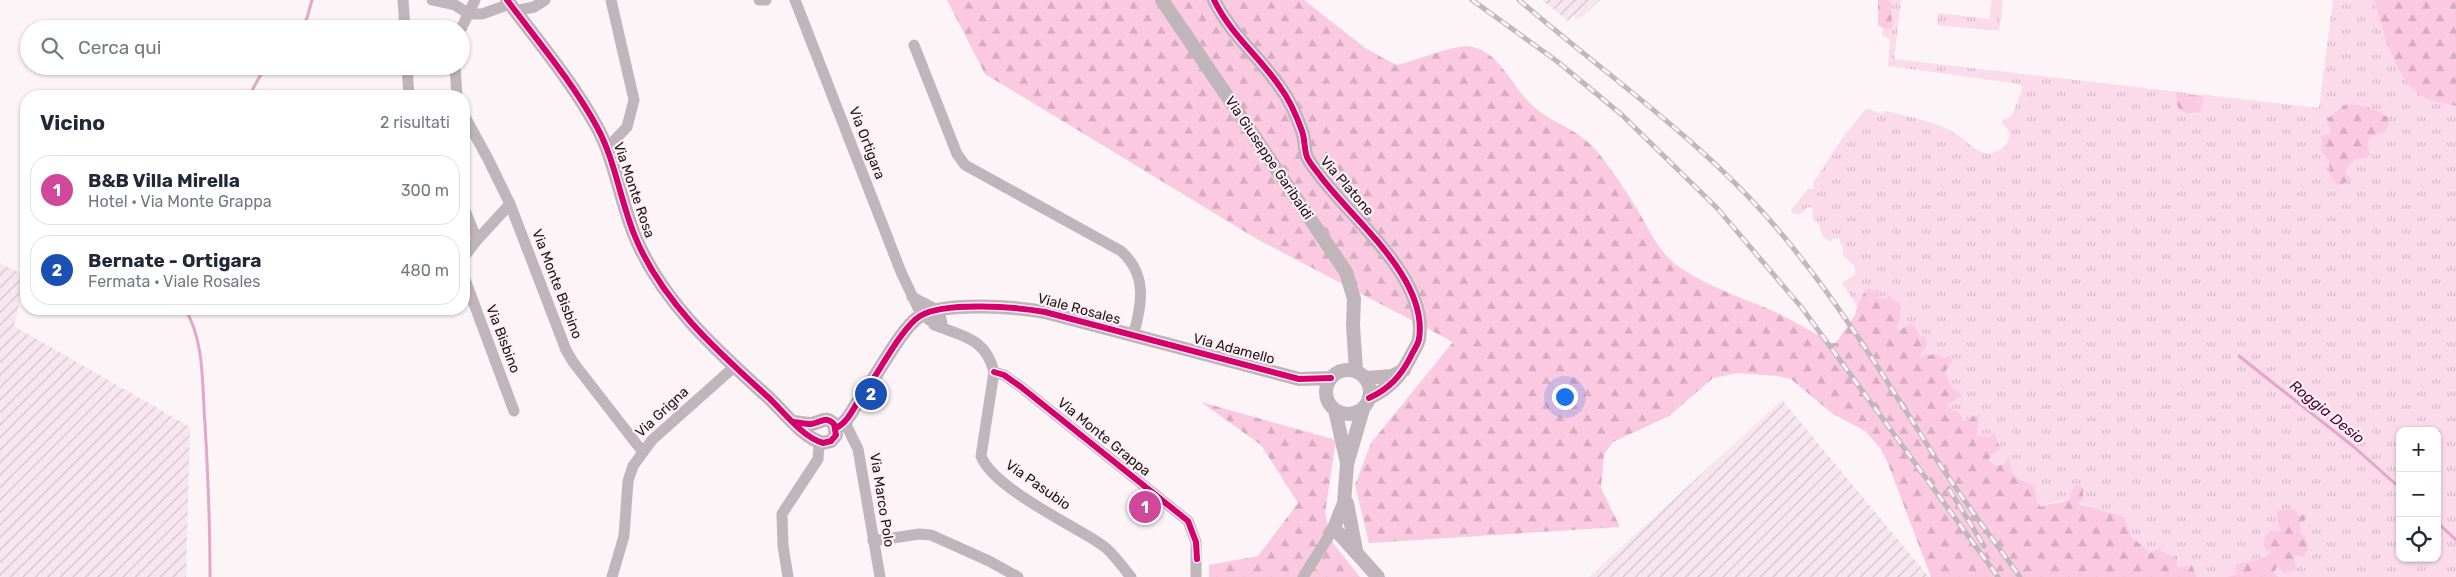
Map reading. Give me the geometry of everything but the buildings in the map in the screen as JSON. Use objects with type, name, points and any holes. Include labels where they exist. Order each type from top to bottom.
[{"type":"street","points":[[403,0],[404,20]]},
{"type":"street","points":[[432,0],[455,6],[469,14],[482,14],[511,5],[534,7],[545,0]]},
{"type":"street","points":[[466,20],[475,0]]},
{"type":"street","points":[[608,148],[627,127],[633,110],[634,90],[611,0]]},
{"type":"street","points":[[759,0],[766,0]]},
{"type":"street","name":"Via Ortigara","points":[[796,0],[912,297],[930,315]]},
{"type":"street","name":"Via Giuseppe Garibaldi","points":[[1162,0],[1346,272],[1354,298],[1353,325],[1361,375]]},
{"type":"street","name":"Via Platone","points":[[1214,0],[1221,15],[1280,87],[1303,132],[1307,158],[1324,182],[1374,237],[1397,268],[1412,295],[1419,318],[1419,340],[1404,370]]},
{"type":"street","name":"Via Monte Rosa","points":[[511,5],[582,101],[608,148],[620,196],[646,260],[680,310],[734,367],[806,433],[817,440]]},
{"type":"street","points":[[914,45],[957,154],[965,165],[1122,251],[1133,262],[1142,288],[1140,314],[1133,336]]},
{"type":"street","points":[[408,75],[409,90]]},
{"type":"street","points":[[456,75],[457,90]]},
{"type":"street","name":"Via Monte Bisbino","points":[[470,126],[510,204],[566,350],[573,362],[642,452]]},
{"type":"street","points":[[470,248],[510,204]]},
{"type":"street","points":[[470,224],[476,240]]},
{"type":"street","name":"Via Bisbino","points":[[470,293],[514,411]]},
{"type":"street","points":[[912,297],[943,328],[980,344],[987,353],[994,372]]},
{"type":"street","name":"Viale Rosales","points":[[930,315],[978,307],[1024,308],[1133,336]]},
{"type":"street","points":[[817,440],[831,441],[835,425],[856,404],[909,327],[930,315]]},
{"type":"street","name":"Via Giuseppe Garibaldi","points":[[1336,374],[1353,325]]},
{"type":"street","name":"Via Adamello","points":[[1133,336],[1299,379],[1326,398]]},
{"type":"street","name":"Via Grigna","points":[[612,577],[624,536],[628,482],[633,466],[642,452],[734,367]]},
{"type":"street","points":[[1347,464],[1334,410],[1326,398],[1326,387],[1336,374],[1392,376],[1404,370]]},
{"type":"street","points":[[1334,410],[1349,415],[1392,383],[1404,370]]},
{"type":"street","name":"Via Pasubio","points":[[994,372],[982,456],[987,466],[1014,490],[1103,546],[1131,577]]},
{"type":"street","name":"Via Monte Grappa","points":[[994,372],[1004,375],[1021,387],[1188,521],[1196,542],[1196,577]]},
{"type":"street","name":"Via Adamello","points":[[1299,379],[1336,374]]},
{"type":"street","points":[[1303,577],[1341,516],[1346,489],[1347,464],[1370,385],[1361,375]]},
{"type":"street","points":[[794,422],[835,425]]},
{"type":"street","points":[[788,577],[783,546],[782,514],[818,459],[817,440],[813,430],[835,425]]},
{"type":"street","name":"Via Marco Polo","points":[[835,425],[858,449],[880,577]]},
{"type":"street","points":[[1346,489],[1356,554]]},
{"type":"street","points":[[1334,528],[1378,577]]},
{"type":"street","points":[[873,541],[920,534],[931,535],[1018,577]]},
{"type":"shaded area","points":[[1542,0],[1600,0],[1578,20],[1573,15],[1568,21]]},
{"type":"shaded area","points":[[0,263],[20,273],[20,301],[14,326],[190,427],[186,577],[0,577]]},
{"type":"shaded area","points":[[1782,400],[1929,577],[1589,577]]},
{"type":"green space","points":[[947,0],[1304,0],[1365,48],[1396,65],[1457,47],[1466,46],[1482,50],[1497,62],[1522,95],[1536,109],[1578,134],[1593,147],[1622,185],[1662,251],[1673,262],[1694,276],[1784,316],[1832,343],[1836,343],[1855,315],[1857,306],[1866,289],[1871,289],[1872,292],[1876,289],[1880,291],[1878,298],[1885,299],[1889,296],[1900,304],[1900,320],[1896,328],[1900,330],[1910,323],[1914,325],[1920,337],[1924,336],[1927,339],[1926,347],[1919,356],[1936,354],[1945,358],[1951,355],[1951,363],[1945,372],[1951,387],[1962,395],[1946,405],[1962,415],[1963,421],[1970,420],[1974,415],[1979,416],[1976,437],[1989,438],[1994,433],[2000,448],[1994,454],[1989,454],[1989,461],[1996,466],[2004,464],[2009,457],[2013,474],[2019,479],[2035,486],[2037,502],[2041,507],[2070,499],[2073,487],[2078,485],[2083,488],[2083,500],[2078,504],[2124,517],[2132,537],[2150,553],[2158,549],[2171,556],[2177,556],[2177,567],[2192,565],[2197,577],[1931,577],[1887,461],[1880,448],[1865,431],[1833,414],[1791,379],[1738,373],[1713,378],[1669,416],[1613,442],[1604,454],[1601,488],[1620,527],[1369,543],[1355,485],[1371,443],[1453,342],[1257,239],[985,74]]},
{"type":"green space","points":[[1878,0],[1888,0],[1891,2],[1892,28],[1883,28],[1878,25]]},
{"type":"green space","points":[[1888,0],[1901,0],[1894,59],[2319,108],[2333,0],[2374,0],[2384,34],[2423,97],[2456,106],[2456,577],[2279,577],[2273,573],[2278,566],[2297,568],[2294,559],[2306,538],[2301,533],[2300,521],[2305,514],[2298,516],[2286,526],[2265,558],[2235,564],[2238,574],[2226,577],[2197,577],[2192,565],[2177,567],[2171,556],[2158,549],[2150,553],[2132,537],[2124,517],[2100,512],[2070,499],[2048,503],[2040,507],[2037,502],[2035,486],[2019,479],[2013,474],[2008,458],[2004,464],[1996,466],[1989,461],[1989,438],[1976,438],[1970,420],[1963,421],[1962,415],[1946,405],[1951,400],[1951,387],[1945,372],[1950,363],[1951,355],[1945,358],[1936,354],[1919,356],[1920,338],[1914,325],[1910,324],[1900,330],[1895,328],[1900,320],[1898,310],[1885,299],[1877,297],[1880,291],[1876,289],[1872,292],[1866,290],[1857,306],[1842,283],[1855,275],[1855,267],[1843,255],[1843,245],[1840,244],[1840,238],[1832,239],[1831,242],[1823,237],[1819,224],[1813,220],[1812,208],[1808,207],[1799,215],[1792,213],[1791,210],[1808,189],[1814,189],[1813,183],[1843,137],[1865,110],[1869,109],[1882,114],[1886,111],[1938,125],[1955,133],[1974,148],[1984,153],[1997,152],[2009,139],[2007,129],[2002,124],[2004,120],[2012,116],[2022,89],[2021,84],[1888,66],[1890,39],[1882,36],[1883,28],[1891,28],[1891,3]],"holes":[[[2331,134],[2371,136],[2368,142],[2370,154],[2366,158],[2356,159],[2345,170],[2330,174]]]},
{"type":"green space","points":[[1992,0],[2003,0],[1999,31],[1937,25],[1938,13],[1989,19]]},
{"type":"green space","points":[[2374,0],[2456,0],[2456,106],[2422,96],[2404,78],[2391,53]]},
{"type":"green space","points":[[2177,94],[2204,96],[2200,111],[2186,113],[2182,111],[2177,105]]},
{"type":"green space","points":[[2345,105],[2362,106],[2377,111],[2387,117],[2389,125],[2383,133],[2371,136],[2368,142],[2370,154],[2366,158],[2356,159],[2345,170],[2350,181],[2337,185],[2330,174],[2329,161],[2322,152],[2321,136],[2331,134],[2327,119]]},
{"type":"green space","points":[[1201,402],[1336,440],[1325,513],[1333,543],[1360,577],[1209,577],[1209,565],[1258,556],[1298,503],[1261,445]]},
{"type":"green space","points":[[2296,509],[2299,515],[2306,514],[2305,520],[2300,522],[2301,533],[2306,538],[2308,549],[2303,557],[2296,555],[2294,559],[2297,569],[2284,573],[2278,566],[2273,573],[2279,577],[2226,577],[2237,574],[2235,564],[2265,558],[2270,552],[2264,547],[2265,536],[2270,530],[2281,532],[2276,511]]},
{"type":"waterway","points":[[306,20],[312,0]]},
{"type":"waterway","points":[[252,90],[261,75]]},
{"type":"waterway","points":[[188,315],[196,335],[203,380],[210,577]]},
{"type":"waterway","name":"Roggia Desio","points":[[2239,356],[2354,447],[2396,484]]},
{"type":"waterway","name":"Roggia Desio","points":[[2441,526],[2456,540]]},
{"type":"railway","points":[[1472,0],[1558,62],[1622,115],[1717,208],[1802,308],[1998,577]]},
{"type":"railway","points":[[1519,0],[1683,135],[1745,193],[1774,225],[1797,252],[1839,310],[1947,475],[2020,577]]},
{"type":"railway","points":[[1949,489],[1984,546]]},
{"type":"cycle path","points":[[507,0],[566,78],[597,127],[613,166],[634,234],[645,258],[674,302],[710,343],[801,430],[823,443],[831,441],[836,435],[834,424],[828,420],[811,424],[794,422]]},
{"type":"cycle path","points":[[1214,0],[1237,35],[1272,76],[1287,97],[1302,131],[1306,154],[1310,163],[1384,249],[1400,271],[1412,293],[1419,316],[1418,343],[1399,376],[1383,390],[1369,398]]},
{"type":"cycle path","points":[[836,428],[848,417],[898,340],[913,322],[931,311],[946,308],[981,306],[1045,312],[1299,379],[1331,378]]},
{"type":"cycle path","points":[[994,372],[1004,375],[1021,387],[1188,521],[1196,542],[1197,559]]},
{"type":"place","name":"Bernate - Ortigara","points":[[871,394]]},
{"type":"place","name":"B&B Villa Mirella","points":[[1145,507]]}]
